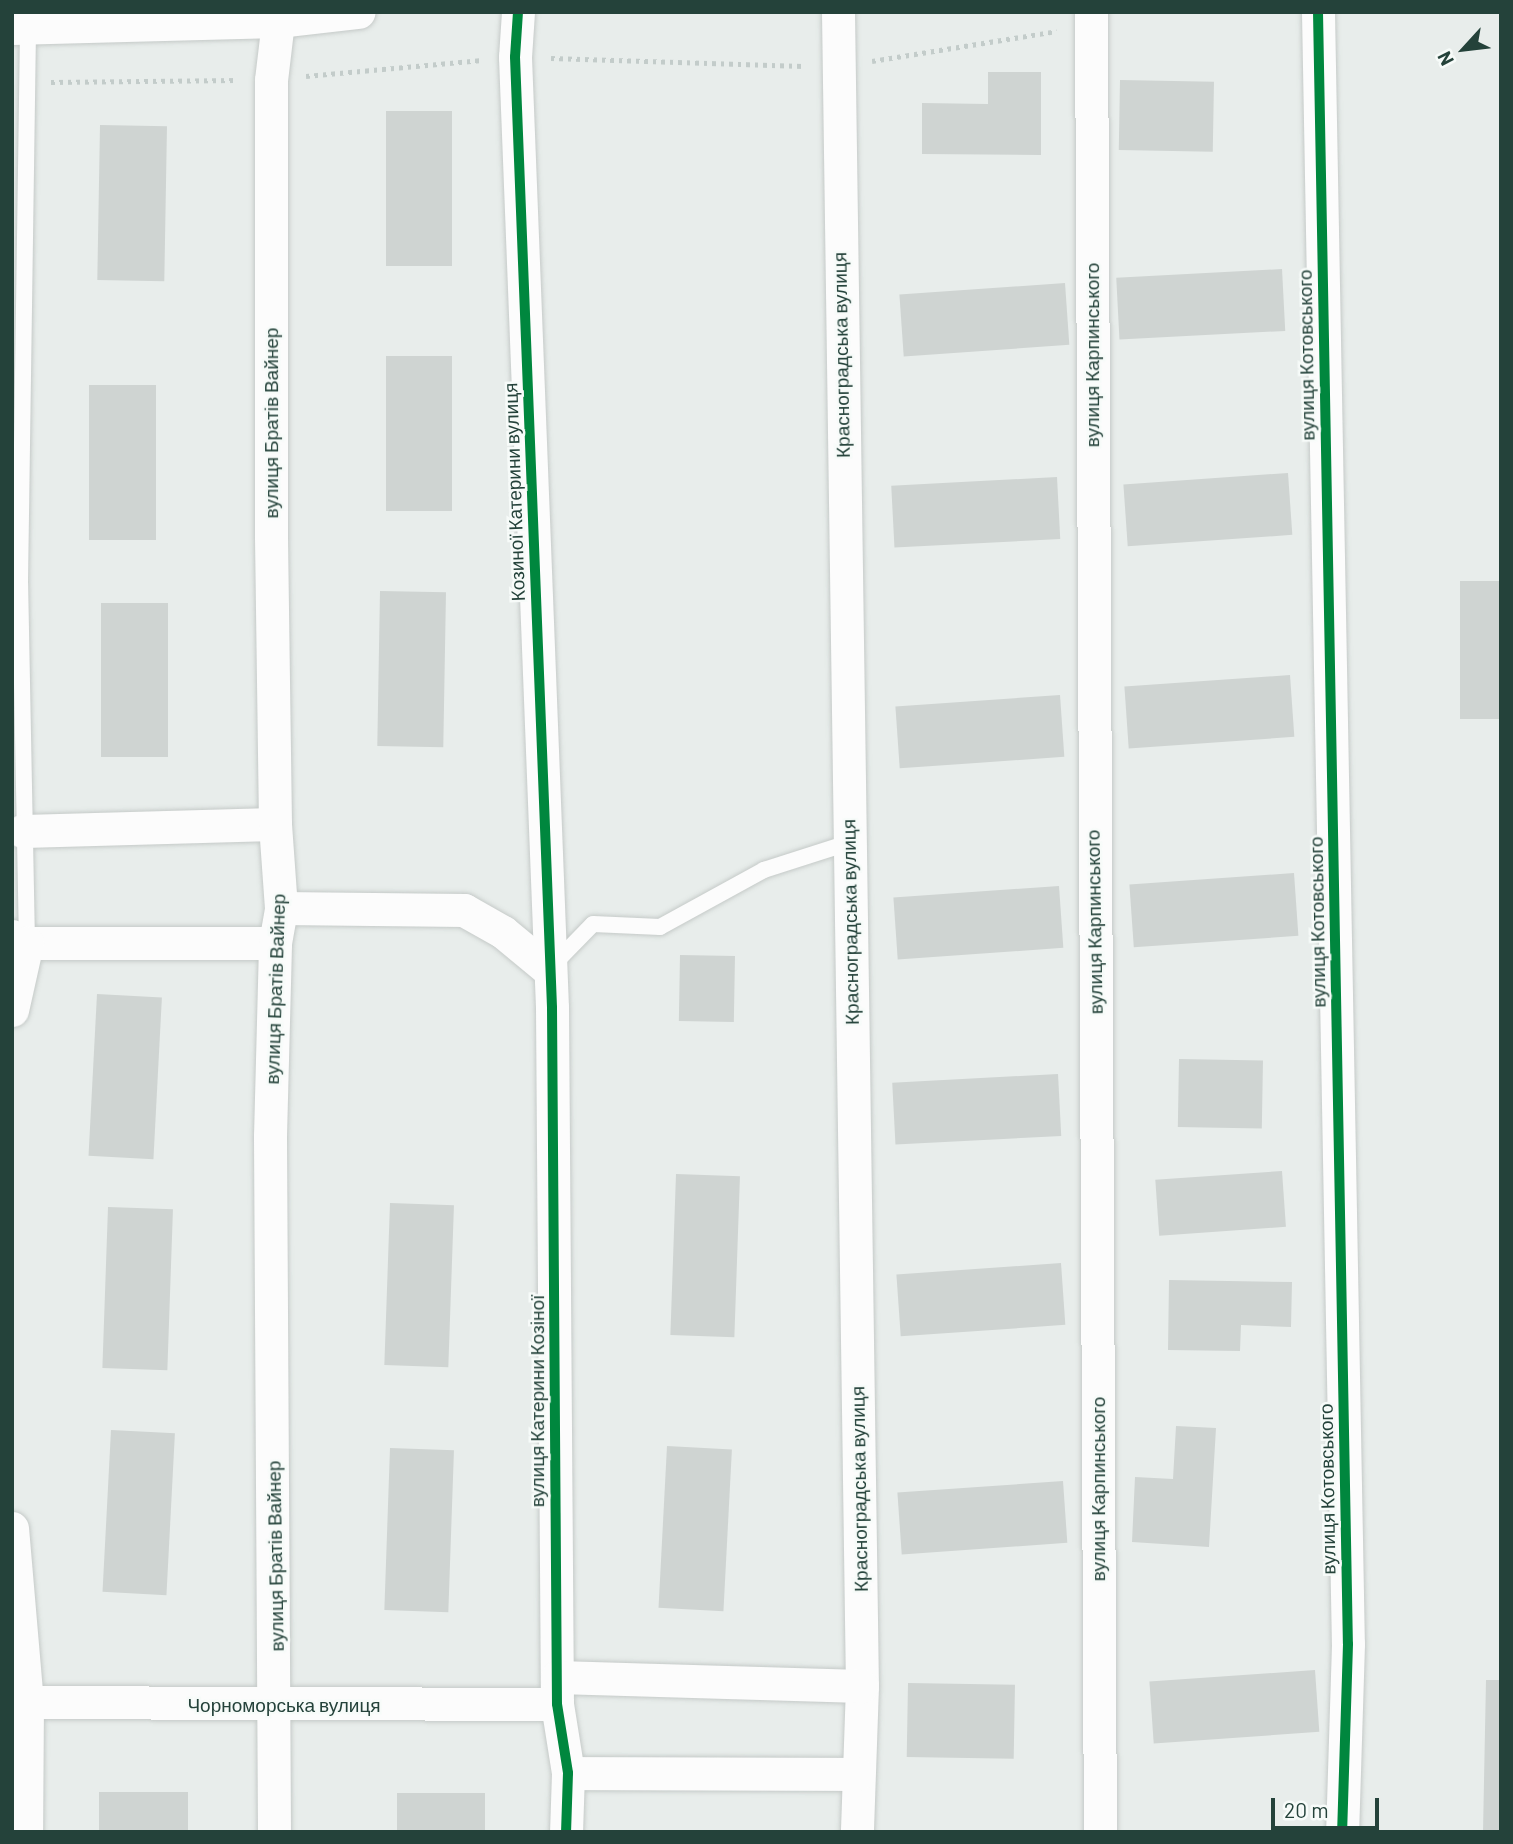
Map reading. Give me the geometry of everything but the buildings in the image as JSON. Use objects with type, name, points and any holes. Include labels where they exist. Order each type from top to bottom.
[{"type":"street","points":[[20,28],[278,21],[358,12]]},
{"type":"street","name":"Козиної Катерини вулиця","points":[[518,12],[515,57],[549,970]]},
{"type":"street","name":"Красноградська вулиця","points":[[838,12],[862,1686],[857,1832]]},
{"type":"street","name":"вулиця Карпинського","points":[[1091,12],[1100,1832]]},
{"type":"street","name":"вулиця Котовського","points":[[1318,12],[1348,1630],[1342,1832]]},
{"type":"street","name":"вулиця Братів Вайнер","points":[[274,1832],[277,1706],[270,1136],[275,943],[281,908],[275,824],[271,80],[278,21]]},
{"type":"street","points":[[22,831],[275,824]]},
{"type":"street","points":[[281,908],[464,911],[503,932],[549,970]]},
{"type":"street","points":[[12,1010],[20,939],[275,943]]},
{"type":"street","name":"вулиця Катерини Козіної","points":[[549,970],[557,1690],[568,1773],[566,1832]]},
{"type":"street","points":[[12,1528],[26,1832]]},
{"type":"street","name":"Чорноморська вулиця","points":[[20,1702],[277,1706],[557,1690],[862,1686]]},
{"type":"street","points":[[568,1773],[858,1774]]},
{"type":"lane","points":[[20,28],[20,939]]},
{"type":"lane","points":[[549,970],[593,924],[660,928],[764,870],[848,843]]},
{"type":"cycle path","points":[[518,12],[515,57],[552,1008],[557,1704],[568,1773],[566,1832]]},
{"type":"cycle path","points":[[1318,12],[1348,1644],[1342,1832]]}]
